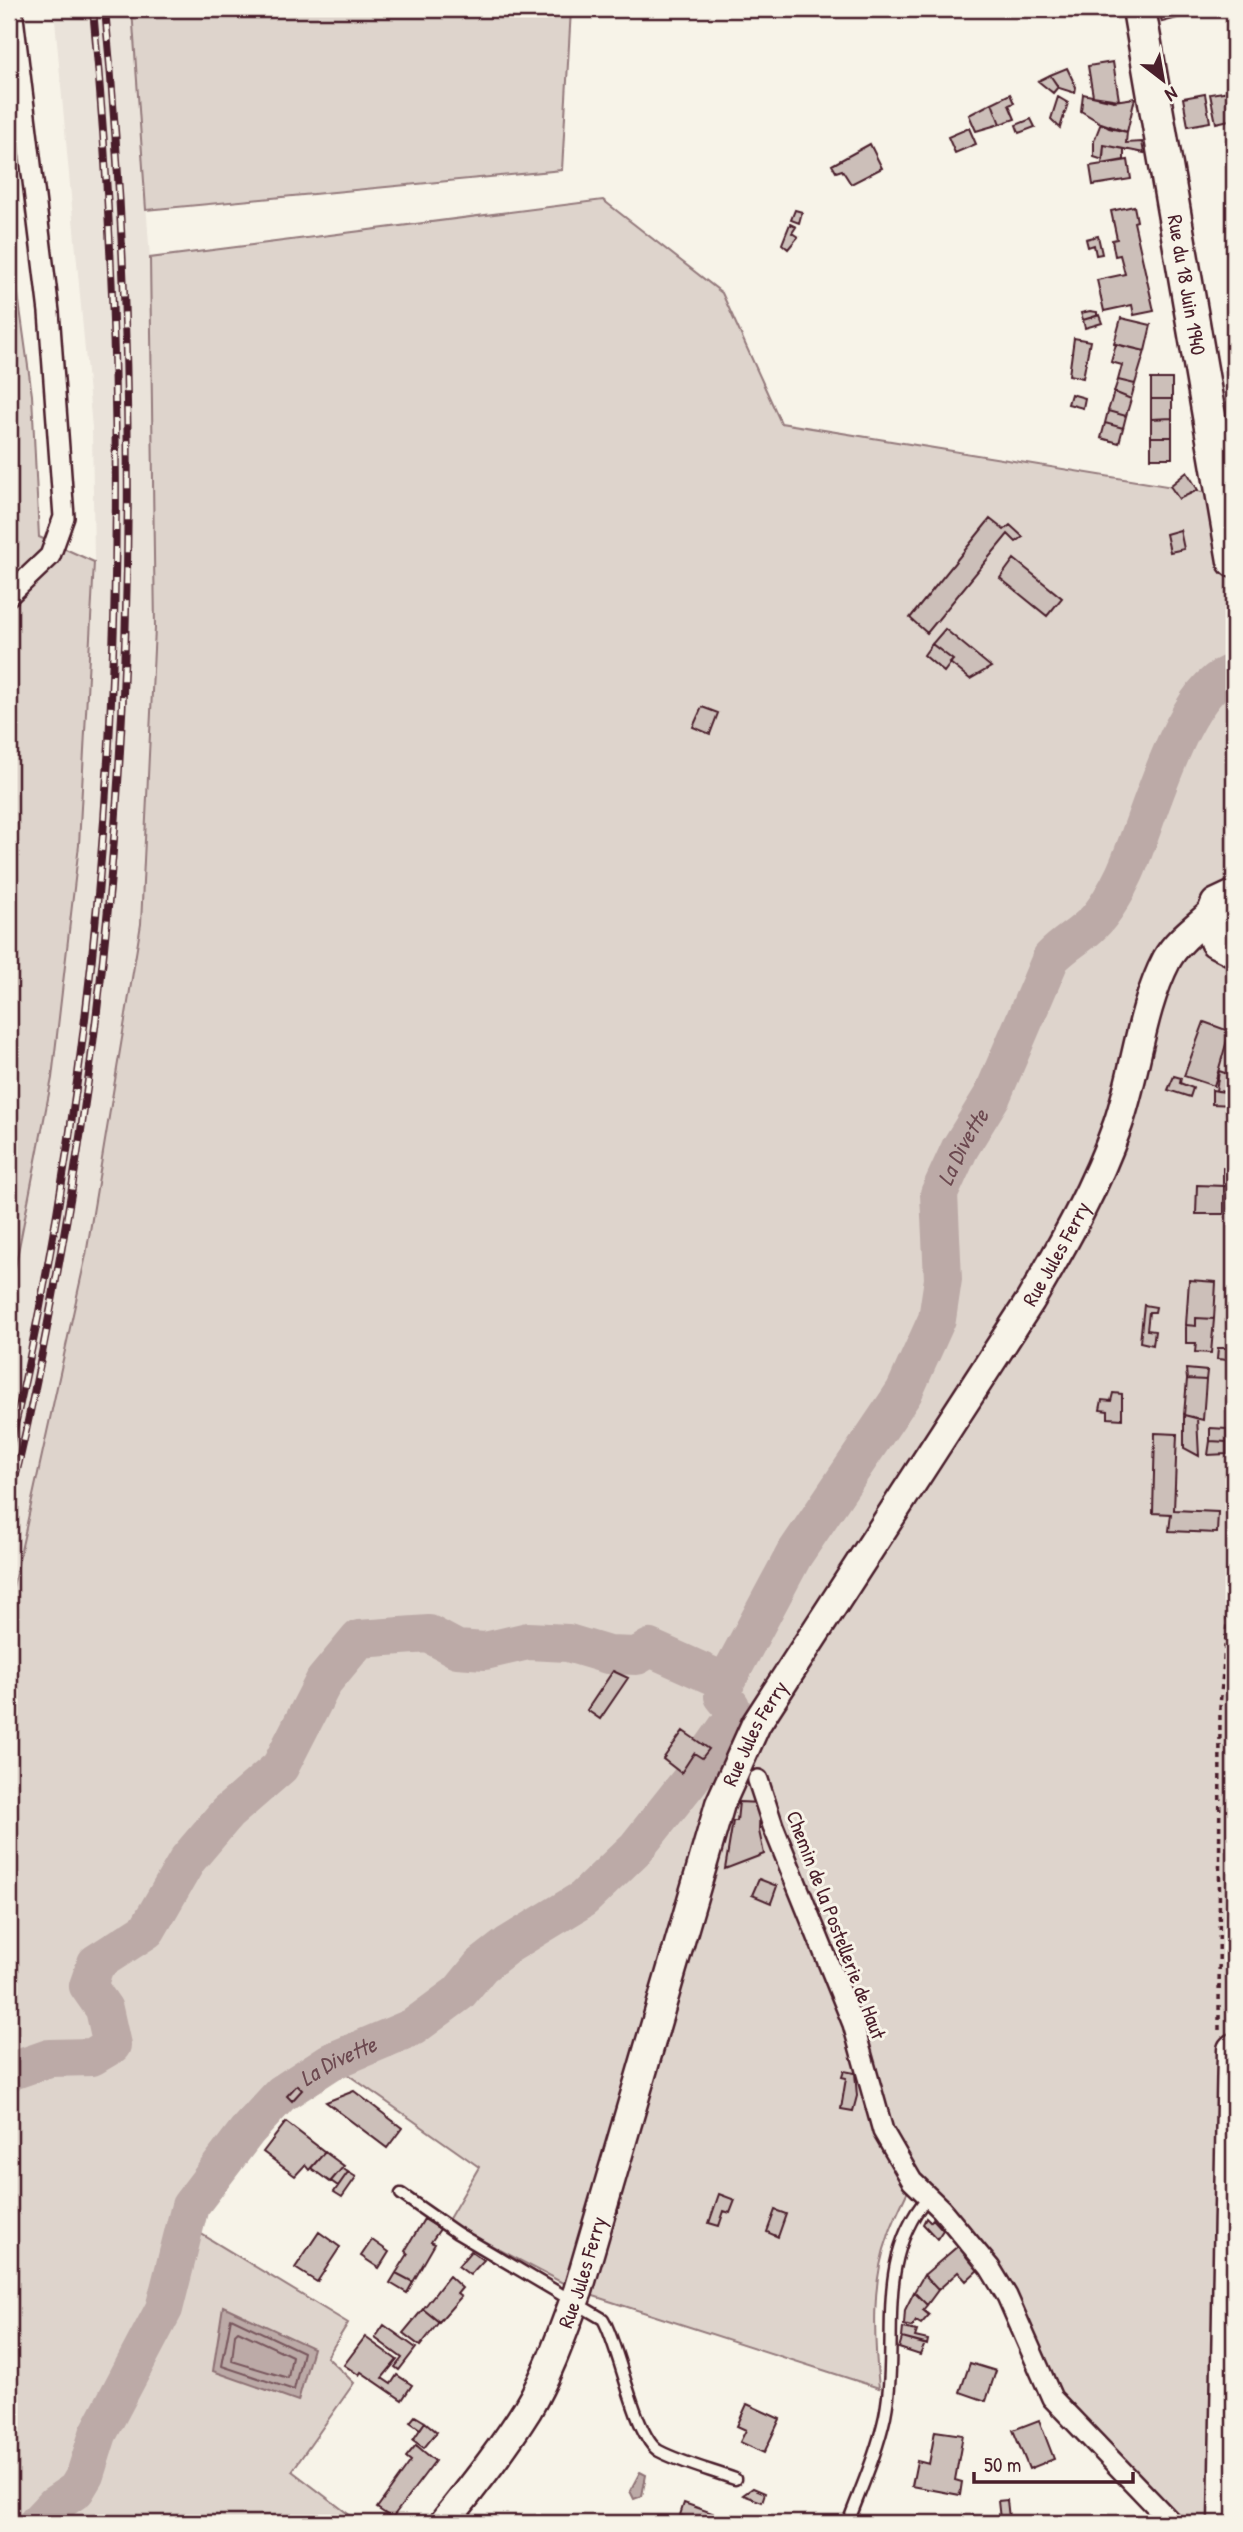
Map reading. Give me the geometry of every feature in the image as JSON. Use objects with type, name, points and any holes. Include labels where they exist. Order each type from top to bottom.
[{"type":"main road","name":"Rue du 18 Juin 1940","points":[[1139,9],[1234,561]]},
{"type":"main road","points":[[1226,897],[1211,933],[1227,947]]},
{"type":"main road","name":"Rue Jules Ferry","points":[[444,2523],[492,2462],[528,2408],[552,2359],[575,2300],[640,2086],[720,1804],[756,1724],[1030,1301],[1071,1231],[1098,1178],[1119,1120],[1144,1017],[1168,958],[1226,897]]},
{"type":"main road","name":"Rue Jules Ferry","points":[[1157,986],[1193,953],[1227,947]]},
{"type":"main road","points":[[1225,2523],[1234,2050]]},
{"type":"street","points":[[9,595],[50,556],[60,536],[64,504],[49,312],[12,9]]},
{"type":"street","name":"Chemin de la Postellerie de Haut","points":[[758,1780],[773,1826],[853,2024],[883,2131],[912,2181],[949,2218],[990,2268],[1007,2296],[1052,2398],[1172,2523]]},
{"type":"lane","points":[[401,2194],[467,2239],[575,2300],[603,2319],[611,2334],[641,2428],[656,2450],[735,2479]]},
{"type":"lane","points":[[848,2523],[884,2417],[890,2380],[893,2275],[910,2219],[928,2198]]},
{"type":"shaded area","points":[[54,9],[132,9],[150,258],[155,628],[141,924],[86,1255],[9,1605],[9,1299],[52,1078],[79,845],[94,562],[92,428]]},
{"type":"shaded area","points":[[132,9],[571,9],[562,170],[146,210]]},
{"type":"shaded area","points":[[603,200],[722,293],[781,423],[1234,497],[1234,2523],[1172,2523],[1052,2398],[1007,2296],[912,2182],[890,2230],[879,2273],[875,2331],[879,2388],[578,2291],[447,2222],[479,2167],[330,2062],[280,2094],[254,2120],[200,2192],[185,2224],[348,2323],[327,2357],[354,2383],[292,2471],[360,2523],[9,2523],[9,1605],[86,1255],[141,924],[155,628],[150,258]]},
{"type":"shaded area","points":[[9,229],[32,395],[39,537],[94,562],[79,845],[52,1078],[9,1299]]},
{"type":"water","points":[[223,2306],[313,2348],[298,2401],[213,2371]]},
{"type":"water","points":[[640,2472],[646,2475],[642,2496],[634,2499],[630,2491]]},
{"type":"building","points":[[1159,9],[1183,9],[1185,16],[1162,22]]},
{"type":"building","points":[[1113,62],[1119,100],[1093,96],[1088,66]]},
{"type":"building","points":[[1067,68],[1076,87],[1075,93],[1059,88],[1050,75]]},
{"type":"building","points":[[1050,75],[1058,87],[1053,93],[1038,81]]},
{"type":"building","points":[[1230,91],[1234,119],[1216,123],[1210,94]]},
{"type":"building","points":[[1010,94],[1014,103],[1009,105],[1015,119],[1000,124],[992,103]]},
{"type":"building","points":[[1083,94],[1114,101],[1135,98],[1127,132],[1109,128],[1081,111]]},
{"type":"building","points":[[1205,94],[1210,122],[1188,126],[1183,98]]},
{"type":"building","points":[[1058,97],[1068,103],[1060,128],[1051,119]]},
{"type":"building","points":[[992,103],[1000,124],[976,131],[969,115]]},
{"type":"building","points":[[1031,119],[1035,127],[1019,133],[1016,125]]},
{"type":"building","points":[[1101,123],[1127,132],[1126,143],[1142,142],[1144,153],[1104,145],[1103,160],[1094,157],[1094,141]]},
{"type":"building","points":[[969,128],[976,144],[955,153],[948,137]]},
{"type":"building","points":[[870,144],[882,168],[851,184],[842,170],[836,172],[832,165]]},
{"type":"building","points":[[1104,145],[1124,149],[1124,160],[1102,164]]},
{"type":"building","points":[[1128,160],[1131,179],[1093,185],[1090,166]]},
{"type":"building","points":[[1134,206],[1137,221],[1134,222],[1154,311],[1134,315],[1132,305],[1104,311],[1097,280],[1125,274],[1120,255],[1115,256],[1112,240],[1117,239],[1111,211]]},
{"type":"building","points":[[795,210],[802,212],[799,223],[791,220]]},
{"type":"building","points":[[790,224],[796,227],[792,233],[798,237],[788,249],[782,244]]},
{"type":"building","points":[[1098,236],[1102,254],[1096,255],[1094,245],[1088,247],[1086,239]]},
{"type":"building","points":[[1097,312],[1097,316],[1083,320],[1081,313]]},
{"type":"building","points":[[1099,315],[1102,323],[1085,328],[1083,320]]},
{"type":"building","points":[[1121,318],[1151,325],[1145,351],[1114,344]]},
{"type":"building","points":[[1074,338],[1090,341],[1083,378],[1069,375]]},
{"type":"building","points":[[1116,344],[1145,351],[1135,384],[1118,380],[1122,365],[1111,362]]},
{"type":"building","points":[[1234,349],[1234,370],[1232,370],[1228,350]]},
{"type":"building","points":[[1151,379],[1172,379],[1172,399],[1151,399]]},
{"type":"building","points":[[1118,380],[1135,384],[1131,399],[1114,392]]},
{"type":"building","points":[[1114,392],[1131,399],[1126,416],[1108,411]]},
{"type":"building","points":[[1071,394],[1085,398],[1083,408],[1068,404]]},
{"type":"building","points":[[1151,399],[1172,399],[1172,418],[1151,419]]},
{"type":"building","points":[[1108,411],[1126,416],[1123,428],[1105,423]]},
{"type":"building","points":[[1172,418],[1172,437],[1151,437],[1151,419]]},
{"type":"building","points":[[1105,423],[1123,428],[1119,443],[1101,438]]},
{"type":"building","points":[[1151,437],[1172,437],[1172,458],[1151,458]]},
{"type":"building","points":[[1187,472],[1198,490],[1179,499],[1170,486]]},
{"type":"building","points":[[990,519],[1004,530],[1010,525],[1023,537],[1016,542],[1008,534],[927,633],[910,618]]},
{"type":"building","points":[[1180,530],[1184,549],[1170,552],[1166,534]]},
{"type":"building","points":[[1014,559],[1062,598],[1047,616],[1000,578]]},
{"type":"building","points":[[945,629],[991,667],[970,679],[950,663],[953,660],[932,644]]},
{"type":"building","points":[[932,644],[953,660],[944,672],[924,655]]},
{"type":"building","points":[[702,707],[718,713],[710,734],[693,727]]},
{"type":"building","points":[[1204,1022],[1226,1030],[1228,1037],[1214,1086],[1184,1076]]},
{"type":"building","points":[[1219,1071],[1234,1076],[1233,1093],[1216,1091]]},
{"type":"building","points":[[1174,1076],[1181,1078],[1180,1083],[1193,1088],[1190,1097],[1168,1090]]},
{"type":"building","points":[[1212,1090],[1233,1093],[1233,1105],[1212,1104]]},
{"type":"building","points":[[1223,1168],[1232,1169],[1232,1186],[1223,1186]]},
{"type":"building","points":[[1197,1185],[1224,1186],[1224,1214],[1196,1214]]},
{"type":"building","points":[[1189,1280],[1216,1282],[1214,1319],[1196,1318],[1196,1326],[1186,1325]]},
{"type":"building","points":[[1144,1305],[1156,1307],[1155,1312],[1149,1312],[1147,1330],[1155,1331],[1153,1345],[1140,1342]]},
{"type":"building","points":[[1196,1318],[1214,1319],[1211,1353],[1195,1352],[1196,1343],[1186,1343],[1186,1325],[1196,1326]]},
{"type":"building","points":[[1218,1348],[1228,1348],[1228,1360],[1217,1359]]},
{"type":"building","points":[[1186,1369],[1207,1371],[1206,1380],[1187,1379]]},
{"type":"building","points":[[1187,1379],[1206,1380],[1203,1420],[1184,1415]]},
{"type":"building","points":[[1113,1393],[1122,1394],[1122,1419],[1108,1418],[1108,1411],[1100,1410],[1102,1400],[1111,1401]]},
{"type":"building","points":[[1184,1415],[1197,1418],[1199,1456],[1184,1448]]},
{"type":"building","points":[[1210,1428],[1227,1429],[1227,1442],[1210,1441]]},
{"type":"building","points":[[1155,1433],[1177,1434],[1174,1510],[1218,1512],[1217,1533],[1169,1531],[1171,1514],[1153,1513]]},
{"type":"building","points":[[1210,1441],[1227,1442],[1227,1454],[1208,1455]]},
{"type":"building","points":[[613,1671],[628,1678],[600,1719],[587,1710]]},
{"type":"building","points":[[683,1731],[709,1749],[702,1758],[694,1753],[681,1773],[663,1759]]},
{"type":"building","points":[[739,1802],[760,1803],[759,1831],[764,1854],[725,1869],[733,1821],[737,1821]]},
{"type":"building","points":[[759,1879],[777,1886],[771,1903],[752,1895]]},
{"type":"building","points":[[844,2071],[855,2073],[857,2096],[853,2111],[841,2109],[846,2078],[842,2077]]},
{"type":"building","points":[[297,2085],[302,2090],[292,2101],[287,2096]]},
{"type":"building","points":[[354,2091],[402,2128],[387,2148],[326,2102]]},
{"type":"building","points":[[286,2122],[325,2152],[309,2170],[305,2165],[295,2176],[263,2152]]},
{"type":"building","points":[[325,2152],[344,2166],[330,2182],[311,2168]]},
{"type":"building","points":[[342,2168],[348,2172],[338,2186],[331,2181]]},
{"type":"building","points":[[348,2172],[356,2177],[342,2197],[334,2192]]},
{"type":"building","points":[[719,2194],[735,2200],[730,2213],[724,2211],[719,2226],[709,2223]]},
{"type":"building","points":[[775,2210],[786,2214],[778,2237],[767,2232]]},
{"type":"building","points":[[926,2218],[930,2222],[933,2219],[943,2230],[937,2239],[923,2224]]},
{"type":"building","points":[[424,2219],[440,2229],[431,2242],[435,2244],[413,2282],[396,2273],[408,2254],[405,2251]]},
{"type":"building","points":[[319,2232],[340,2247],[317,2282],[295,2268]]},
{"type":"building","points":[[372,2240],[389,2252],[379,2268],[361,2256]]},
{"type":"building","points":[[958,2246],[979,2269],[966,2281],[958,2272],[938,2290],[924,2275]]},
{"type":"building","points":[[471,2251],[484,2260],[470,2275],[458,2266]]},
{"type":"building","points":[[396,2273],[413,2282],[407,2293],[390,2283]]},
{"type":"building","points":[[924,2275],[938,2290],[927,2305],[914,2292]]},
{"type":"building","points":[[449,2276],[462,2288],[457,2294],[461,2297],[439,2322],[423,2309]]},
{"type":"building","points":[[914,2292],[927,2305],[923,2310],[929,2315],[921,2324],[916,2321],[912,2327],[904,2325],[905,2310]]},
{"type":"building","points":[[423,2309],[439,2322],[420,2346],[403,2333]]},
{"type":"building","points":[[384,2325],[416,2348],[399,2370],[395,2367],[402,2358],[375,2338]]},
{"type":"building","points":[[903,2328],[917,2331],[915,2337],[928,2340],[927,2345],[902,2338]]},
{"type":"building","points":[[365,2337],[397,2360],[382,2378],[391,2384],[397,2375],[412,2385],[402,2400],[361,2372],[359,2375],[344,2365]]},
{"type":"building","points":[[902,2338],[925,2344],[920,2355],[899,2348]]},
{"type":"building","points":[[970,2363],[996,2371],[986,2401],[960,2392]]},
{"type":"building","points":[[747,2404],[780,2419],[764,2453],[740,2442],[746,2430],[737,2426]]},
{"type":"building","points":[[415,2416],[425,2422],[420,2429],[410,2422]]},
{"type":"building","points":[[1039,2420],[1054,2459],[1029,2469],[1013,2430]]},
{"type":"building","points":[[425,2422],[437,2432],[424,2448],[413,2440]]},
{"type":"building","points":[[935,2431],[963,2435],[955,2480],[962,2482],[960,2495],[912,2486],[917,2461],[929,2464]]},
{"type":"building","points":[[416,2445],[435,2461],[392,2518],[377,2508],[411,2461],[406,2457]]},
{"type":"building","points":[[753,2488],[765,2493],[762,2502],[743,2495]]},
{"type":"building","points":[[1007,2500],[1009,2518],[1000,2519],[998,2501]]},
{"type":"building","points":[[684,2503],[718,2515],[715,2523],[687,2523],[689,2518],[680,2515]]},
{"type":"waterway","name":"La Divette","points":[[37,2523],[54,2505],[76,2490],[85,2475],[98,2434],[164,2309],[190,2206],[247,2131],[281,2094],[330,2062],[413,2027],[459,1993],[481,1966],[508,1945],[583,1899],[636,1848],[690,1780],[733,1719],[731,1706],[723,1696],[726,1682],[794,1555],[904,1392],[937,1319],[943,1279],[939,1194],[960,1148],[992,1096],[1051,958],[1092,924],[1110,901],[1133,854],[1182,729],[1198,702],[1215,682],[1234,673]]},
{"type":"waterway","name":"La Divette","points":[[9,2072],[49,2058],[92,2057],[112,2045],[104,2009],[88,1986],[96,1963],[147,1930],[188,1859],[227,1813],[280,1767],[324,1681],[359,1639],[429,1634],[457,1649],[485,1651],[528,1641],[568,1643],[608,1655],[637,1656],[650,1648],[726,1682]]},
{"type":"railway","points":[[9,1451],[46,1273],[75,1094],[96,914],[110,733],[115,552],[114,371],[107,189],[93,9]]},
{"type":"railway","points":[[9,1503],[50,1315],[86,1098],[105,943],[118,788],[128,476],[125,320],[105,9]]}]
